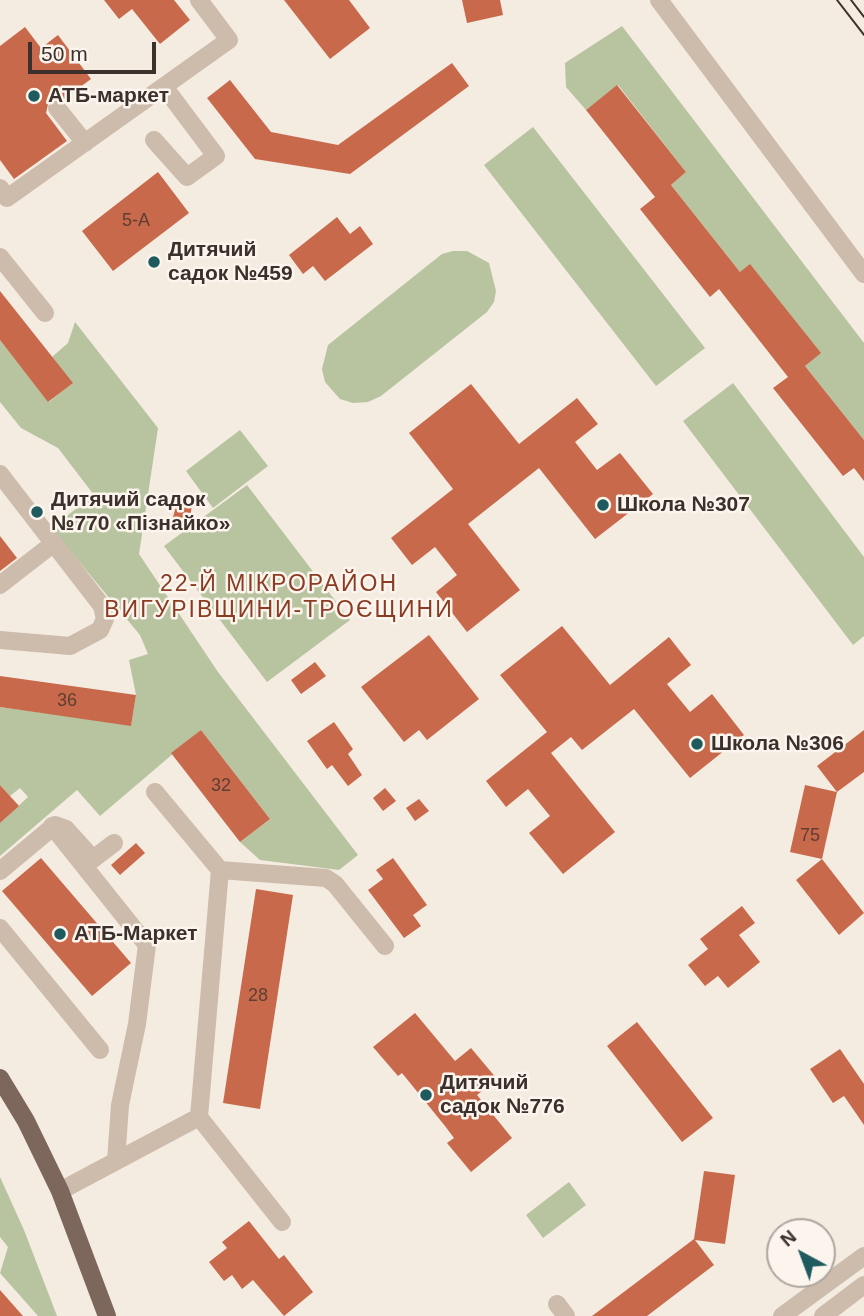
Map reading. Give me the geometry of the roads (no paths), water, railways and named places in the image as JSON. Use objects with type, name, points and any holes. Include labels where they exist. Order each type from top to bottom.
[{"type":"main road","points":[[0,1078],[26,1121],[60,1191],[107,1316]]},
{"type":"street","points":[[0,188],[7,198],[229,40],[199,0]]},
{"type":"street","points":[[659,0],[864,274]]},
{"type":"street","points":[[154,140],[187,177],[216,156],[165,88]]},
{"type":"street","points":[[57,108],[85,143]]},
{"type":"street","points":[[0,257],[45,313]]},
{"type":"street","points":[[0,474],[102,606],[105,619],[100,631],[70,646],[0,640]]},
{"type":"street","points":[[0,585],[54,543]]},
{"type":"street","points":[[155,792],[220,870],[199,1117],[282,1222]]},
{"type":"street","points":[[52,826],[66,829],[93,859],[114,843]]},
{"type":"street","points":[[0,870],[52,826]]},
{"type":"street","points":[[52,826],[147,945],[137,1024],[120,1105],[116,1161]]},
{"type":"street","points":[[220,870],[326,878],[335,884],[385,946]]},
{"type":"street","points":[[0,928],[100,1050]]},
{"type":"street","points":[[60,1191],[199,1117]]},
{"type":"street","points":[[782,1316],[864,1256]]},
{"type":"street","points":[[823,1316],[864,1285]]},
{"type":"tram line","points":[[837,0],[864,35]]},
{"type":"tram line","points":[[851,0],[864,17]]},
{"type":"place","name":"АТБ-маркет","points":[[34,96]]},
{"type":"place","name":"Дитячий садок №459","points":[[154,262]]},
{"type":"place","name":"Школа №307","points":[[603,505]]},
{"type":"place","name":"Дитячий садок №770 «Пізнайко»","points":[[37,512]]},
{"type":"place","name":"Школа №306","points":[[697,744]]},
{"type":"place","name":"АТБ-Маркет","points":[[60,934]]},
{"type":"place","name":"Дитячий садок №776","points":[[426,1095]]},
{"type":"district","name":"22-Й МІКРОРАЙОН ВИГУРІВЩИНИ-ТРОЄЩИНИ","points":[[279,598]]}]
